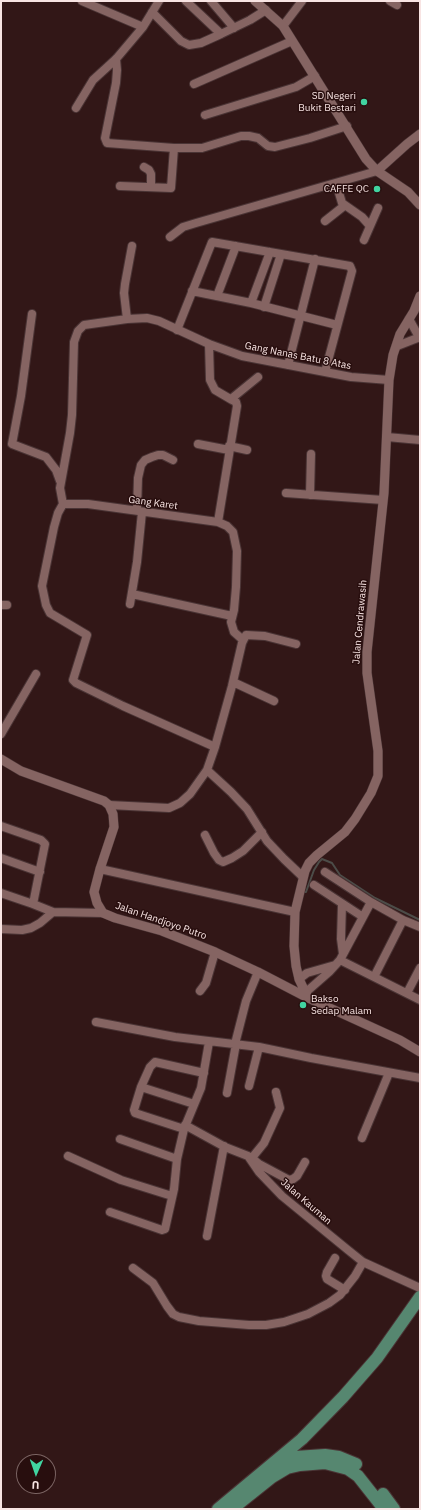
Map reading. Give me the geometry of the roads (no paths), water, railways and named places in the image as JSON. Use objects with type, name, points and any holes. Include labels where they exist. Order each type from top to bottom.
[{"type":"main road","points":[[218,1509],[302,1439],[343,1397],[377,1358],[420,1297]]},
{"type":"main road","points":[[302,1439],[301,1449],[305,1454],[312,1455]]},
{"type":"main road","points":[[266,1470],[285,1460],[296,1457],[312,1455],[339,1457],[364,1470],[394,1509]]},
{"type":"main road","points":[[232,1509],[272,1477],[287,1468],[300,1464],[325,1463],[348,1469],[358,1476],[384,1509]]},
{"type":"street","points":[[82,1],[143,27]]},
{"type":"street","points":[[76,108],[93,80],[116,59],[143,27],[158,1]]},
{"type":"street","points":[[186,1],[221,34]]},
{"type":"street","points":[[211,1],[234,28]]},
{"type":"street","points":[[255,1],[282,26],[347,126],[363,155],[377,171],[408,192],[420,205]]},
{"type":"street","points":[[282,26],[302,1]]},
{"type":"street","points":[[152,12],[181,40],[187,44],[194,45],[234,28],[266,10]]},
{"type":"street","points":[[194,84],[292,41]]},
{"type":"street","points":[[116,59],[116,83],[105,138],[106,142],[174,148],[205,148],[246,136],[258,138],[271,147],[279,147],[347,126]]},
{"type":"street","points":[[205,115],[296,87],[315,76]]},
{"type":"street","points":[[170,237],[183,227],[377,171],[420,134]]},
{"type":"street","points":[[120,186],[151,186],[171,188],[174,148]]},
{"type":"street","points":[[144,167],[149,170],[151,174],[151,186]]},
{"type":"street","points":[[336,183],[339,198],[344,206],[359,215],[370,226]]},
{"type":"street","points":[[325,221],[344,206]]},
{"type":"street","points":[[364,240],[378,208]]},
{"type":"street","points":[[177,330],[211,242],[350,266],[352,268],[325,372]]},
{"type":"street","points":[[127,319],[124,293],[132,246]]},
{"type":"street","points":[[217,296],[236,246]]},
{"type":"street","points":[[251,304],[270,252]]},
{"type":"street","points":[[264,307],[281,254]]},
{"type":"street","points":[[288,364],[314,259]]},
{"type":"street","points":[[192,291],[337,325]]},
{"type":"street","name":"Jalan Cendrawasih","points":[[306,995],[299,979],[294,946],[295,912],[303,877],[309,863],[345,832],[356,819],[371,793],[378,776],[378,751],[367,674],[367,652],[383,500],[389,380],[393,355],[400,334],[420,296]]},
{"type":"street","points":[[32,314],[21,396],[12,444],[46,457],[56,470],[61,482]]},
{"type":"street","name":"Gang Nanas Batu 8 Atas","points":[[63,504],[60,495],[72,423],[75,335],[80,327],[84,325],[127,319],[147,318],[159,321],[209,344],[242,356],[351,377],[389,380]]},
{"type":"street","points":[[396,346],[419,337],[409,319]]},
{"type":"street","points":[[209,344],[210,380],[215,390],[236,402],[218,522]]},
{"type":"street","points":[[230,399],[258,377]]},
{"type":"street","points":[[387,437],[420,440]]},
{"type":"street","points":[[198,444],[247,450]]},
{"type":"street","points":[[310,495],[311,454]]},
{"type":"street","points":[[130,604],[140,511],[138,478],[141,465],[145,460],[158,455],[163,455],[173,460]]},
{"type":"street","points":[[286,493],[383,500]]},
{"type":"street","points":[[63,504],[58,513],[54,527],[42,579],[42,586],[50,613],[87,635],[73,680],[76,683],[123,706],[215,747]]},
{"type":"street","name":"Gang Karet","points":[[63,504],[88,504],[218,522],[227,526],[233,532],[237,551],[236,587],[232,616],[232,629],[245,638]]},
{"type":"street","points":[[132,594],[232,616]]},
{"type":"street","points":[[1,759],[21,771],[104,801],[109,805],[169,808],[190,794],[207,770],[215,747],[245,638],[265,636],[296,644]]},
{"type":"street","points":[[1,734],[36,674]]},
{"type":"street","points":[[233,682],[274,701]]},
{"type":"street","points":[[207,770],[248,809],[267,841],[303,877]]},
{"type":"street","name":"Jalan Handjoyo Putro","points":[[109,805],[113,814],[114,827],[100,868],[94,892],[99,909],[103,913],[115,918],[162,931],[216,952],[400,1040],[420,1052]]},
{"type":"street","points":[[1,826],[44,842],[45,847],[34,904]]},
{"type":"street","points":[[205,835],[214,854],[223,862],[243,851],[262,832]]},
{"type":"street","points":[[1,858],[40,872]]},
{"type":"street","points":[[100,868],[295,912]]},
{"type":"street","points":[[325,872],[371,902],[403,920],[420,927]]},
{"type":"street","points":[[314,885],[363,917]]},
{"type":"street","points":[[1,893],[53,912],[103,913]]},
{"type":"street","points":[[306,995],[340,959],[371,902]]},
{"type":"street","points":[[340,959],[342,904]]},
{"type":"street","points":[[1,929],[22,930],[31,928],[40,923],[53,912]]},
{"type":"street","points":[[374,977],[403,920]]},
{"type":"street","points":[[200,991],[206,983],[216,952]]},
{"type":"street","points":[[340,959],[420,1000]]},
{"type":"street","points":[[299,979],[307,973],[340,959]]},
{"type":"street","points":[[407,993],[420,968]]},
{"type":"street","points":[[227,1093],[236,1042],[246,1001],[258,972]]},
{"type":"street","points":[[96,1022],[209,1042],[236,1042],[420,1078]]},
{"type":"street","points":[[110,1212],[162,1230],[166,1227],[177,1159],[184,1127],[201,1088],[209,1042]]},
{"type":"street","points":[[249,1086],[259,1047]]},
{"type":"street","points":[[194,1104],[141,1087],[150,1067],[155,1062],[204,1073]]},
{"type":"street","points":[[362,1138],[390,1073]]},
{"type":"street","name":"Jalan Kauman","points":[[141,1087],[134,1110],[135,1113],[184,1127],[252,1158],[259,1172],[282,1196],[363,1262],[420,1288]]},
{"type":"street","points":[[276,1092],[280,1108],[264,1143],[252,1158],[288,1180],[294,1179],[305,1162]]},
{"type":"street","points":[[120,1139],[177,1159]]},
{"type":"street","points":[[207,1236],[224,1146]]},
{"type":"street","points":[[68,1156],[121,1180],[172,1196]]},
{"type":"street","points":[[334,1258],[327,1272],[327,1279],[345,1290]]},
{"type":"street","points":[[133,1268],[153,1283],[173,1314],[178,1317],[199,1321],[266,1325],[284,1322],[308,1314],[329,1303],[345,1290],[363,1262]]},
{"type":"waterway","points":[[302,892],[306,892],[314,870],[322,859],[332,863],[340,875],[375,898],[420,920]]},
{"type":"place","name":"SD Negeri Bukit Bestari","points":[[364,102]]},
{"type":"place","name":"CAFFE QC","points":[[377,189]]},
{"type":"place","name":"Bakso Sedap Malam","points":[[303,1005]]}]
